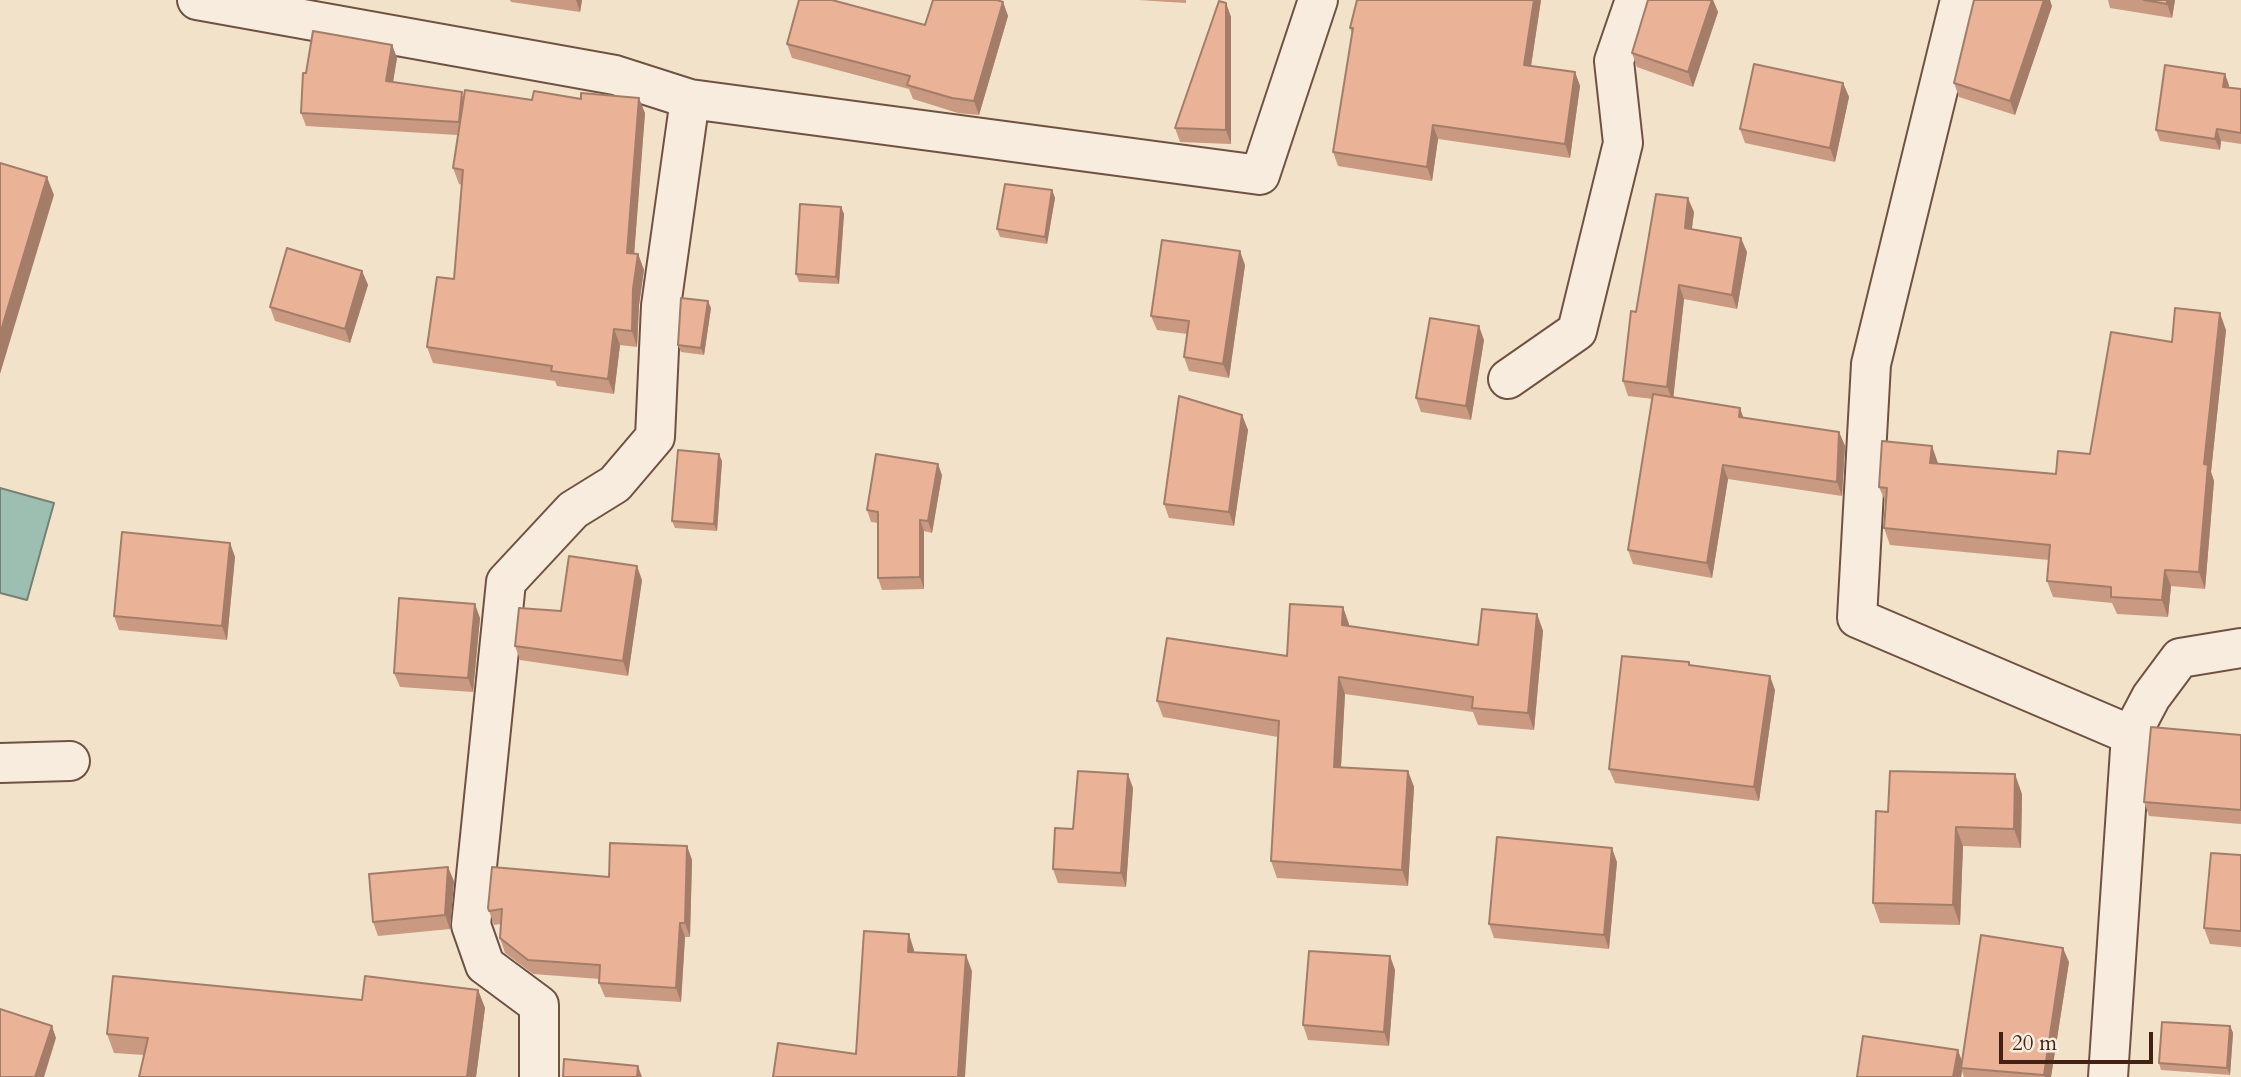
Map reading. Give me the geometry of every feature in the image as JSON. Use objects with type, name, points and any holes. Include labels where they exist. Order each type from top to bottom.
[{"type":"street","points":[[197,0],[615,75],[690,99],[1260,175],[1318,0]]},
{"type":"street","points":[[1507,379],[1577,331],[1623,143],[1614,61],[1635,0]]},
{"type":"street","points":[[1960,0],[1871,364],[1857,618],[2131,735]]},
{"type":"street","points":[[539,1077],[538,1005],[485,965],[471,925],[506,582],[573,510],[615,484],[655,437],[661,306],[690,99]]},
{"type":"street","points":[[2108,1077],[2131,735],[2151,697],[2180,658],[2241,648]]},
{"type":"street","points":[[0,763],[70,761]]},
{"type":"shaded area","points":[[0,488],[54,503],[27,600],[0,593]]},
{"type":"building","points":[[799,0],[832,0],[925,25],[933,0],[1003,2],[974,101],[952,98],[907,85],[910,76],[787,44]]},
{"type":"building","points":[[1357,0],[1534,0],[1524,65],[1575,72],[1565,144],[1433,125],[1427,167],[1333,152],[1353,28],[1350,28]]},
{"type":"building","points":[[1648,0],[1712,0],[1688,72],[1632,53]]},
{"type":"building","points":[[1974,0],[2044,0],[2010,101],[1954,83]]},
{"type":"building","points":[[2144,0],[2167,0],[2167,4]]},
{"type":"building","points":[[1219,1],[1226,3],[1226,130],[1175,128]]},
{"type":"building","points":[[313,31],[392,45],[386,81],[462,92],[459,122],[301,113],[303,73],[306,73]]},
{"type":"building","points":[[1754,64],[1843,83],[1830,148],[1740,129]]},
{"type":"building","points":[[2165,65],[2225,74],[2223,87],[2241,89],[2241,133],[2217,129],[2215,139],[2156,130]]},
{"type":"building","points":[[465,90],[532,100],[534,91],[581,99],[581,93],[639,98],[627,253],[638,254],[633,289],[632,331],[614,329],[608,379],[551,371],[552,366],[427,347],[437,277],[454,279],[463,170],[453,168]]},
{"type":"building","points":[[0,163],[47,177],[0,334]]},
{"type":"building","points":[[1005,184],[1052,190],[1045,237],[997,229]]},
{"type":"building","points":[[1656,194],[1688,198],[1685,228],[1741,238],[1732,295],[1679,285],[1667,387],[1623,381],[1631,311],[1636,312]]},
{"type":"building","points":[[800,204],[841,207],[836,277],[796,274]]},
{"type":"building","points":[[1162,240],[1240,251],[1223,364],[1184,357],[1189,321],[1151,316]]},
{"type":"building","points":[[287,248],[362,271],[345,329],[270,307]]},
{"type":"building","points":[[681,298],[708,301],[701,348],[678,345]]},
{"type":"building","points":[[2175,308],[2220,313],[2204,464],[2208,465],[2199,572],[2165,570],[2162,600],[2111,597],[2111,587],[2047,581],[2050,545],[1884,528],[1887,488],[1879,487],[1882,441],[1932,446],[1930,463],[2056,474],[2058,451],[2090,454],[2111,332],[2172,342]]},
{"type":"building","points":[[1430,318],[1479,326],[1466,406],[1416,398]]},
{"type":"building","points":[[1653,394],[1740,408],[1739,417],[1839,432],[1837,482],[1723,465],[1707,563],[1628,550]]},
{"type":"building","points":[[1179,396],[1242,415],[1229,512],[1164,504]]},
{"type":"building","points":[[678,450],[719,454],[714,524],[672,521]]},
{"type":"building","points":[[876,454],[938,464],[928,521],[920,520],[920,577],[878,578],[878,512],[867,510]]},
{"type":"building","points":[[122,532],[230,543],[222,626],[114,616]]},
{"type":"building","points":[[569,556],[637,566],[623,661],[515,646],[519,608],[561,611]]},
{"type":"building","points":[[399,598],[475,604],[468,678],[394,673]]},
{"type":"building","points":[[1290,604],[1343,607],[1342,625],[1478,645],[1482,609],[1537,614],[1528,713],[1472,708],[1473,697],[1339,677],[1334,767],[1408,771],[1402,870],[1271,861],[1279,721],[1157,701],[1167,638],[1287,656]]},
{"type":"building","points":[[1622,656],[1689,662],[1689,665],[1770,676],[1754,787],[1609,769]]},
{"type":"building","points":[[2151,727],[2241,735],[2241,810],[2144,802]]},
{"type":"building","points":[[1078,771],[1128,774],[1121,873],[1053,869],[1055,828],[1073,829]]},
{"type":"building","points":[[1890,771],[2015,774],[2014,829],[1956,827],[1953,905],[1873,903],[1876,811],[1888,812]]},
{"type":"building","points":[[1497,837],[1612,848],[1604,935],[1489,924]]},
{"type":"building","points":[[610,843],[687,846],[685,923],[680,923],[676,988],[599,983],[600,965],[528,960],[500,938],[502,909],[489,911],[488,908],[492,867],[609,877]]},
{"type":"building","points":[[2211,853],[2241,855],[2241,931],[2204,928]]},
{"type":"building","points":[[448,867],[445,915],[373,922],[369,874]]},
{"type":"building","points":[[864,931],[909,934],[908,952],[966,955],[958,1077],[773,1077],[778,1043],[856,1054]]},
{"type":"building","points":[[1981,935],[2063,948],[2044,1075],[1961,1068]]},
{"type":"building","points":[[1309,951],[1390,956],[1384,1032],[1303,1025]]},
{"type":"building","points":[[113,976],[362,1000],[365,976],[478,990],[467,1077],[139,1077],[148,1038],[107,1034]]},
{"type":"building","points":[[0,1009],[52,1026],[35,1077],[0,1077]]},
{"type":"building","points":[[2162,1022],[2230,1026],[2227,1068],[2159,1063]]},
{"type":"building","points":[[1863,1036],[1958,1050],[1953,1077],[1857,1077]]},
{"type":"building","points":[[564,1059],[638,1066],[637,1077],[563,1077]]}]
